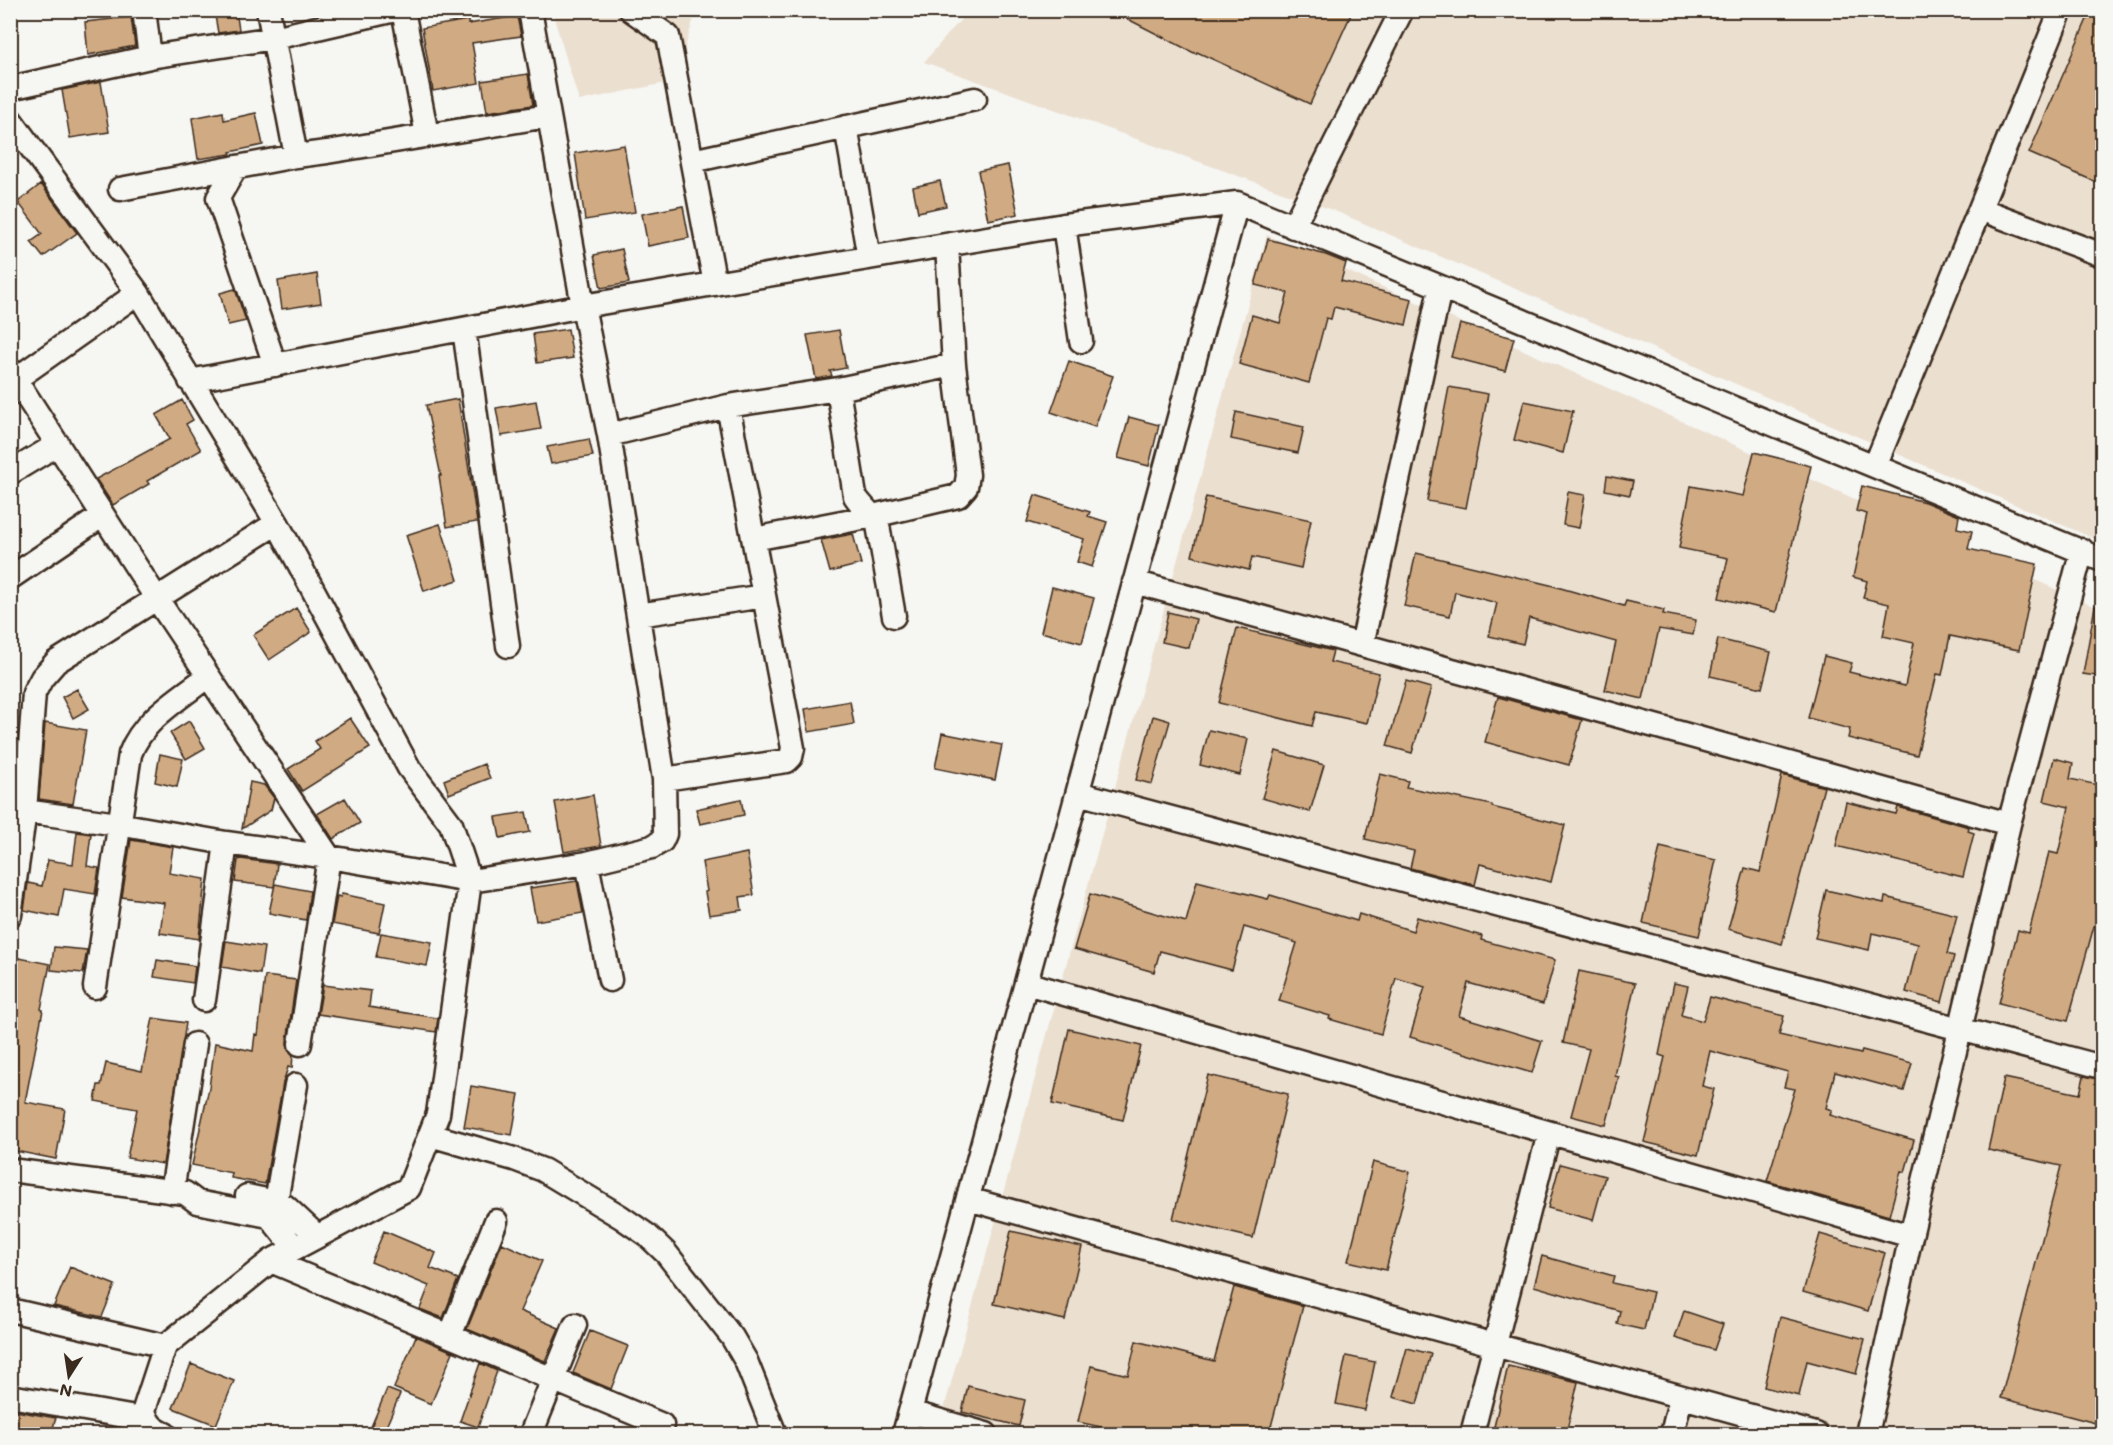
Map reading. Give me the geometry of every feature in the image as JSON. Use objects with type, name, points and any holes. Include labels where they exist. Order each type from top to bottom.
[{"type":"street","points":[[144,10],[150,57]]},
{"type":"street","points":[[268,10],[296,156]]},
{"type":"street","points":[[10,88],[150,57],[274,38],[395,10]]},
{"type":"street","points":[[403,10],[427,135]]},
{"type":"street","points":[[18,810],[329,857],[470,881],[587,863],[652,847],[662,841],[665,834],[664,779],[638,615],[609,435],[583,306],[530,10]]},
{"type":"street","points":[[631,10],[668,36],[714,284]]},
{"type":"street","points":[[1293,227],[1402,10]]},
{"type":"street","points":[[1875,466],[2061,10]]},
{"type":"street","points":[[692,161],[975,99]]},
{"type":"street","points":[[120,189],[296,156],[548,116]]},
{"type":"street","points":[[10,119],[138,293],[278,523],[409,768],[451,824],[470,881],[438,1114],[410,1188],[271,1261],[165,1346],[144,1410],[147,1420],[155,1430],[165,1434]]},
{"type":"street","points":[[846,127],[869,258]]},
{"type":"street","points":[[236,167],[218,198],[275,365]]},
{"type":"street","points":[[904,1434],[1236,203]]},
{"type":"street","points":[[190,381],[583,306],[1064,225],[1236,203],[1440,289],[2103,560]]},
{"type":"street","points":[[1980,209],[2103,255]]},
{"type":"street","points":[[1064,225],[1081,341]]},
{"type":"street","points":[[754,540],[958,496],[966,487],[968,475],[954,365],[947,245]]},
{"type":"street","points":[[1362,645],[1440,289]]},
{"type":"street","points":[[138,293],[12,379],[58,444],[208,676],[329,857],[300,1044]]},
{"type":"street","points":[[464,329],[508,646]]},
{"type":"street","points":[[609,435],[728,406],[838,389],[954,365]]},
{"type":"street","points":[[838,389],[855,496],[878,525],[894,616]]},
{"type":"street","points":[[664,779],[787,761],[791,757],[793,748],[728,406]]},
{"type":"street","points":[[10,473],[58,444]]},
{"type":"street","points":[[10,578],[103,514]]},
{"type":"street","points":[[10,915],[18,810],[34,693],[42,678],[56,662],[278,523]]},
{"type":"street","points":[[1867,1434],[1911,1236],[2009,825],[2082,550]]},
{"type":"street","points":[[1134,582],[2009,825]]},
{"type":"street","points":[[638,615],[764,596]]},
{"type":"street","points":[[95,987],[129,754],[144,727],[208,676]]},
{"type":"street","points":[[1078,793],[2103,1067]]},
{"type":"street","points":[[204,1000],[226,843]]},
{"type":"street","points":[[587,863],[610,980]]},
{"type":"street","points":[[1026,983],[1911,1236]]},
{"type":"street","points":[[179,1193],[195,1044]]},
{"type":"street","points":[[276,1202],[296,1085]]},
{"type":"street","points":[[1472,1434],[1549,1133]]},
{"type":"street","points":[[430,1135],[514,1159],[543,1170],[621,1217],[647,1236],[666,1253],[732,1337],[746,1361],[775,1434]]},
{"type":"street","points":[[10,1170],[179,1193],[197,1202],[269,1216],[296,1248]]},
{"type":"street","points":[[179,1193],[198,1188],[276,1202],[285,1206],[317,1236]]},
{"type":"street","points":[[968,1199],[1816,1434]]},
{"type":"street","points":[[450,1336],[496,1221]]},
{"type":"street","points":[[271,1261],[662,1425]]},
{"type":"street","points":[[10,1310],[165,1346]]},
{"type":"street","points":[[531,1434],[575,1325]]},
{"type":"street","points":[[10,1396],[147,1420]]},
{"type":"street","points":[[1672,1434],[1681,1397]]},
{"type":"street","points":[[910,1412],[986,1434]]},
{"type":"shaded area","points":[[969,10],[2102,11],[2102,542],[1335,211],[924,62]]},
{"type":"shaded area","points":[[552,11],[696,11],[675,81],[579,101]]},
{"type":"shaded area","points":[[1267,235],[2102,610],[2102,1434],[937,1434]]},
{"type":"building","points":[[214,10],[236,10],[239,30],[218,33]]},
{"type":"building","points":[[1110,10],[1353,10],[1310,104],[1197,52],[1196,54]]},
{"type":"building","points":[[2091,10],[2103,10],[2103,185],[2029,153]]},
{"type":"building","points":[[517,16],[521,36],[472,43],[479,83],[433,91],[422,28],[468,20],[468,24]]},
{"type":"building","points":[[131,17],[135,46],[88,55],[85,22]]},
{"type":"building","points":[[528,74],[533,105],[487,112],[482,81]]},
{"type":"building","points":[[101,82],[109,132],[70,138],[62,90]]},
{"type":"building","points":[[223,112],[224,120],[256,113],[263,145],[230,152],[231,154],[198,159],[192,118]]},
{"type":"building","points":[[624,145],[635,212],[585,220],[575,153]]},
{"type":"building","points":[[1008,165],[1018,214],[988,220],[978,171]]},
{"type":"building","points":[[940,181],[946,206],[918,212],[913,187]]},
{"type":"building","points":[[41,184],[77,233],[43,257],[31,242],[42,234],[18,202]]},
{"type":"building","points":[[683,206],[689,238],[648,246],[642,214]]},
{"type":"building","points":[[1268,239],[1346,263],[1341,281],[1412,299],[1406,325],[1334,307],[1331,319],[1326,318],[1309,383],[1239,364],[1252,315],[1280,323],[1288,293],[1255,285]]},
{"type":"building","points":[[622,249],[629,283],[601,288],[594,255]]},
{"type":"building","points":[[317,274],[321,303],[282,309],[278,281]]},
{"type":"building","points":[[235,289],[246,321],[228,325],[220,293]]},
{"type":"building","points":[[1460,324],[1514,338],[1505,371],[1451,357]]},
{"type":"building","points":[[568,329],[573,358],[537,363],[533,334]]},
{"type":"building","points":[[839,330],[846,368],[830,371],[832,376],[816,379],[807,335]]},
{"type":"building","points":[[1069,361],[1113,376],[1095,427],[1051,412]]},
{"type":"building","points":[[1449,387],[1488,394],[1466,508],[1427,501]]},
{"type":"building","points":[[458,399],[477,522],[447,527],[439,476],[441,476],[426,405]]},
{"type":"building","points":[[182,400],[193,420],[186,424],[201,450],[147,481],[149,484],[113,505],[96,479],[170,439],[156,415]]},
{"type":"building","points":[[536,401],[541,429],[501,436],[496,408]]},
{"type":"building","points":[[1524,401],[1573,411],[1563,453],[1514,440]]},
{"type":"building","points":[[1236,412],[1304,427],[1298,453],[1231,439]]},
{"type":"building","points":[[1129,417],[1159,425],[1149,466],[1118,458]]},
{"type":"building","points":[[589,439],[593,456],[551,464],[547,447]]},
{"type":"building","points":[[1754,452],[1811,466],[1776,612],[1719,598],[1728,558],[1679,548],[1691,486],[1743,496]]},
{"type":"building","points":[[1607,476],[1633,481],[1630,495],[1605,490]]},
{"type":"building","points":[[1862,486],[1925,502],[1959,516],[1957,528],[1972,531],[1968,549],[2037,564],[2019,650],[1950,636],[1942,675],[1937,674],[1917,755],[1848,738],[1850,729],[1808,718],[1824,656],[1852,663],[1849,672],[1905,686],[1914,643],[1883,636],[1889,604],[1863,598],[1867,581],[1853,577],[1867,514],[1856,511]]},
{"type":"building","points":[[1568,492],[1585,495],[1579,528],[1563,525]]},
{"type":"building","points":[[1035,495],[1090,512],[1088,516],[1107,522],[1092,567],[1077,562],[1084,539],[1027,522]]},
{"type":"building","points":[[1206,497],[1311,520],[1301,568],[1252,557],[1249,570],[1192,556]]},
{"type":"building","points":[[440,524],[458,580],[424,591],[406,535]]},
{"type":"building","points":[[853,534],[861,564],[830,572],[821,540]]},
{"type":"building","points":[[1416,553],[1550,585],[1624,606],[1626,601],[1664,610],[1663,614],[1696,620],[1693,635],[1659,629],[1643,699],[1605,690],[1616,642],[1529,618],[1523,644],[1489,636],[1497,603],[1455,592],[1450,616],[1404,606]]},
{"type":"building","points":[[1052,587],[1094,598],[1082,643],[1041,632]]},
{"type":"building","points":[[2095,606],[2103,607],[2103,677],[2083,674]]},
{"type":"building","points":[[296,608],[311,632],[269,660],[253,635]]},
{"type":"building","points":[[1168,612],[1196,619],[1189,648],[1162,642]]},
{"type":"building","points":[[1237,628],[1333,651],[1330,662],[1379,673],[1367,723],[1316,712],[1312,726],[1219,703]]},
{"type":"building","points":[[1718,639],[1771,652],[1762,688],[1710,676]]},
{"type":"building","points":[[1406,681],[1431,688],[1412,753],[1387,746]]},
{"type":"building","points":[[77,689],[89,709],[73,718],[62,697]]},
{"type":"building","points":[[1498,697],[1582,720],[1569,765],[1485,742]]},
{"type":"building","points":[[850,701],[854,724],[809,732],[805,709]]},
{"type":"building","points":[[1153,716],[1170,721],[1152,784],[1136,780]]},
{"type":"building","points":[[350,718],[370,748],[302,791],[288,769],[320,749],[315,741]]},
{"type":"building","points":[[189,721],[205,748],[186,759],[170,733]]},
{"type":"building","points":[[45,723],[86,730],[73,804],[39,799]]},
{"type":"building","points":[[1209,730],[1248,739],[1240,775],[1200,765]]},
{"type":"building","points":[[942,733],[1002,745],[995,780],[935,768]]},
{"type":"building","points":[[1276,751],[1324,765],[1310,812],[1262,798]]},
{"type":"building","points":[[160,754],[183,759],[177,787],[155,782]]},
{"type":"building","points":[[2054,758],[2073,763],[2070,779],[2103,786],[2103,928],[2094,926],[2068,1021],[1999,1003],[2018,930],[2029,933],[2049,852],[2058,854],[2069,807],[2044,801]]},
{"type":"building","points":[[484,764],[490,778],[449,794],[444,780]]},
{"type":"building","points":[[1380,774],[1408,781],[1406,787],[1492,805],[1492,807],[1565,825],[1551,882],[1480,864],[1475,885],[1410,868],[1414,851],[1365,839]]},
{"type":"building","points":[[1782,775],[1824,787],[1782,944],[1728,929],[1745,868],[1760,872]]},
{"type":"building","points":[[250,782],[264,785],[274,798],[271,810],[242,829]]},
{"type":"building","points":[[593,795],[601,846],[564,852],[555,802]]},
{"type":"building","points":[[345,798],[360,823],[333,839],[317,814]]},
{"type":"building","points":[[741,799],[744,815],[700,824],[696,809]]},
{"type":"building","points":[[1846,802],[1896,814],[1898,807],[1969,827],[1968,831],[1974,833],[1963,877],[1836,846]]},
{"type":"building","points":[[526,812],[530,832],[500,838],[496,817]]},
{"type":"building","points":[[77,832],[91,834],[87,866],[99,868],[95,894],[64,889],[59,917],[24,910],[28,883],[42,886],[48,860],[73,864]]},
{"type":"building","points":[[131,840],[173,847],[169,873],[205,879],[199,939],[160,933],[164,903],[122,897]]},
{"type":"building","points":[[1660,847],[1716,860],[1699,936],[1643,923]]},
{"type":"building","points":[[747,853],[754,895],[740,897],[742,910],[709,915],[702,862]]},
{"type":"building","points":[[238,860],[277,864],[274,887],[235,882]]},
{"type":"building","points":[[577,881],[583,913],[536,921],[530,888]]},
{"type":"building","points":[[1197,881],[1268,899],[1270,895],[1357,921],[1359,914],[1413,931],[1417,917],[1482,936],[1481,940],[1555,960],[1543,1004],[1468,983],[1459,1016],[1542,1041],[1532,1073],[1410,1037],[1425,987],[1396,978],[1381,1034],[1279,1001],[1297,943],[1244,927],[1232,970],[1160,951],[1154,972],[1074,949],[1090,894],[1186,922]]},
{"type":"building","points":[[275,884],[310,891],[306,920],[269,913]]},
{"type":"building","points":[[1826,890],[1884,903],[1885,897],[1957,915],[1947,954],[1954,956],[1942,1002],[1906,992],[1918,944],[1872,933],[1869,950],[1815,938]]},
{"type":"building","points":[[342,894],[385,903],[379,933],[332,924],[337,896],[341,897]]},
{"type":"building","points":[[381,933],[432,942],[427,966],[376,957]]},
{"type":"building","points":[[226,941],[264,947],[260,974],[222,967]]},
{"type":"building","points":[[54,947],[87,950],[83,973],[51,970]]},
{"type":"building","points":[[14,957],[50,964],[25,1102],[65,1109],[56,1159],[10,1150],[10,971]]},
{"type":"building","points":[[157,960],[195,966],[193,983],[154,977]]},
{"type":"building","points":[[1579,971],[1635,983],[1615,1076],[1619,1077],[1606,1125],[1571,1116],[1589,1049],[1563,1043]]},
{"type":"building","points":[[265,976],[296,980],[287,1042],[288,1049],[293,1055],[292,1068],[288,1067],[283,1083],[265,1184],[231,1178],[232,1173],[192,1165],[209,1088],[215,1043],[253,1051],[255,1034],[258,1035]]},
{"type":"building","points":[[1674,983],[1688,986],[1681,1015],[1703,1021],[1710,997],[1784,1016],[1779,1035],[1861,1054],[1862,1050],[1912,1063],[1904,1091],[1835,1072],[1826,1108],[1832,1110],[1830,1115],[1914,1140],[1905,1172],[1901,1171],[1889,1216],[1767,1181],[1795,1089],[1784,1087],[1788,1072],[1710,1051],[1702,1086],[1714,1089],[1698,1155],[1644,1142],[1665,1057],[1659,1055]]},
{"type":"building","points":[[323,985],[371,991],[369,1007],[438,1018],[436,1032],[318,1014]]},
{"type":"building","points":[[153,1018],[186,1023],[163,1164],[127,1158],[137,1109],[95,1101],[106,1063],[142,1071]]},
{"type":"building","points":[[1069,1029],[1141,1046],[1123,1120],[1052,1104]]},
{"type":"building","points":[[1208,1075],[1288,1094],[1253,1238],[1173,1219]]},
{"type":"building","points":[[2084,1076],[2103,1080],[2103,1425],[2001,1398],[2061,1166],[1988,1150],[2004,1078],[2080,1094]]},
{"type":"building","points":[[471,1086],[519,1094],[512,1135],[464,1127]]},
{"type":"building","points":[[1373,1162],[1410,1172],[1386,1270],[1348,1261]]},
{"type":"building","points":[[1560,1164],[1605,1176],[1593,1220],[1548,1208]]},
{"type":"building","points":[[384,1231],[436,1253],[430,1268],[458,1279],[443,1318],[420,1309],[429,1286],[371,1262]]},
{"type":"building","points":[[1011,1231],[1082,1247],[1065,1320],[994,1304]]},
{"type":"building","points":[[1820,1234],[1885,1253],[1868,1311],[1803,1292]]},
{"type":"building","points":[[502,1243],[542,1261],[520,1311],[559,1328],[545,1361],[467,1329]]},
{"type":"building","points":[[1542,1256],[1614,1276],[1612,1283],[1653,1292],[1644,1330],[1617,1324],[1620,1311],[1534,1286]]},
{"type":"building","points":[[70,1267],[115,1285],[102,1317],[54,1306]]},
{"type":"building","points":[[1234,1287],[1303,1306],[1269,1434],[1133,1434],[1078,1422],[1091,1366],[1128,1375],[1136,1341],[1214,1361]]},
{"type":"building","points":[[1684,1311],[1723,1324],[1714,1350],[1675,1338]]},
{"type":"building","points":[[1780,1317],[1865,1339],[1856,1374],[1807,1361],[1799,1396],[1764,1387]]},
{"type":"building","points":[[590,1331],[628,1346],[611,1389],[573,1373]]},
{"type":"building","points":[[416,1336],[453,1352],[431,1404],[394,1388]]},
{"type":"building","points":[[1407,1348],[1431,1354],[1417,1404],[1393,1397]]},
{"type":"building","points":[[1346,1356],[1375,1362],[1365,1410],[1336,1404]]},
{"type":"building","points":[[480,1363],[497,1371],[478,1427],[460,1421]]},
{"type":"building","points":[[191,1364],[234,1381],[216,1425],[173,1408]]},
{"type":"building","points":[[1508,1366],[1578,1382],[1566,1434],[1528,1434],[1494,1427]]},
{"type":"building","points":[[968,1386],[1025,1400],[1019,1426],[962,1412]]},
{"type":"building","points":[[387,1389],[400,1394],[383,1434],[368,1434]]},
{"type":"building","points":[[10,1410],[56,1418],[51,1434],[10,1434]]}]
